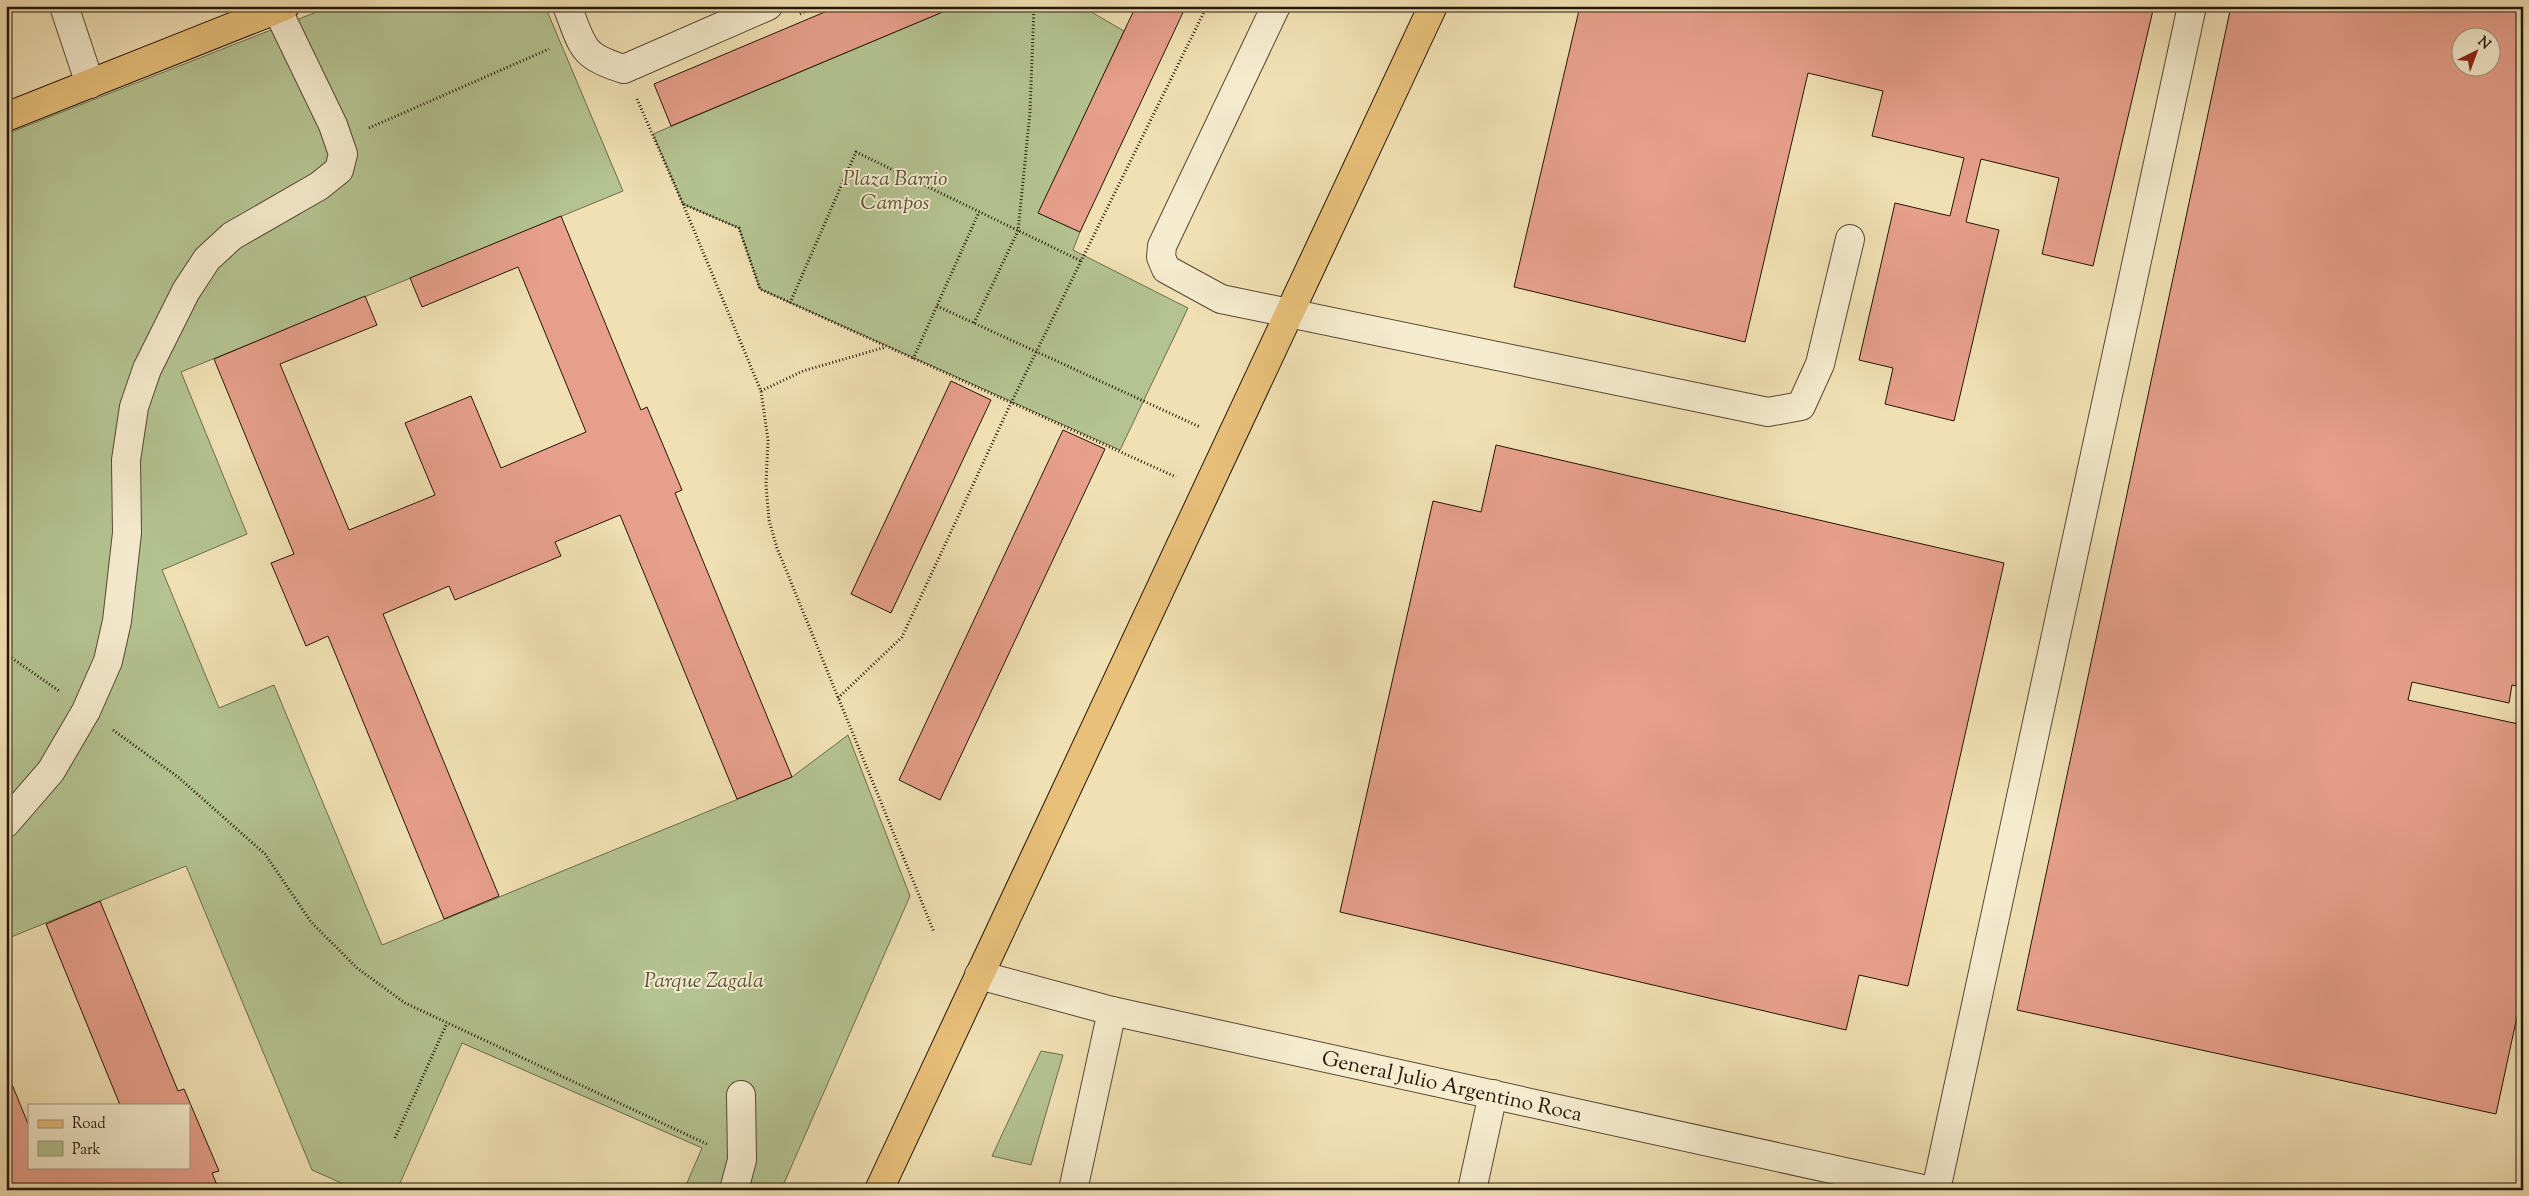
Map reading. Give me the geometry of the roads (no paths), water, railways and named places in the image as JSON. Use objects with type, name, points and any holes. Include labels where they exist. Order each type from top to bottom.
[{"type":"main road","points":[[879,1190],[1433,6]]},
{"type":"main road","points":[[6,117],[281,8]]},
{"type":"street","points":[[64,6],[90,84]]},
{"type":"street","points":[[567,6],[585,50],[601,62],[624,69],[768,6]]},
{"type":"street","points":[[1276,6],[1162,246],[1161,257],[1166,269],[1221,299],[1290,315],[1768,412],[1801,406],[1820,364],[1850,239]]},
{"type":"street","points":[[1921,1189],[2192,6]]},
{"type":"street","points":[[6,823],[51,771],[86,711],[108,661],[117,622],[127,533],[126,460],[134,407],[147,369],[186,291],[207,259],[232,236],[319,186],[339,170],[343,154],[339,141],[281,8]]},
{"type":"street","name":"General Julio Argentino Roca","points":[[979,975],[1112,1011],[1921,1189]]},
{"type":"street","points":[[1073,1190],[1112,1011]]},
{"type":"street","points":[[1472,1190],[1493,1094]]},
{"type":"street","points":[[734,1190],[742,1160],[741,1095]]},
{"type":"park label","name":"Plaza Barrio Campos","points":[[895,190]]},
{"type":"park label","name":"Parque Zagala","points":[[704,980]]}]
